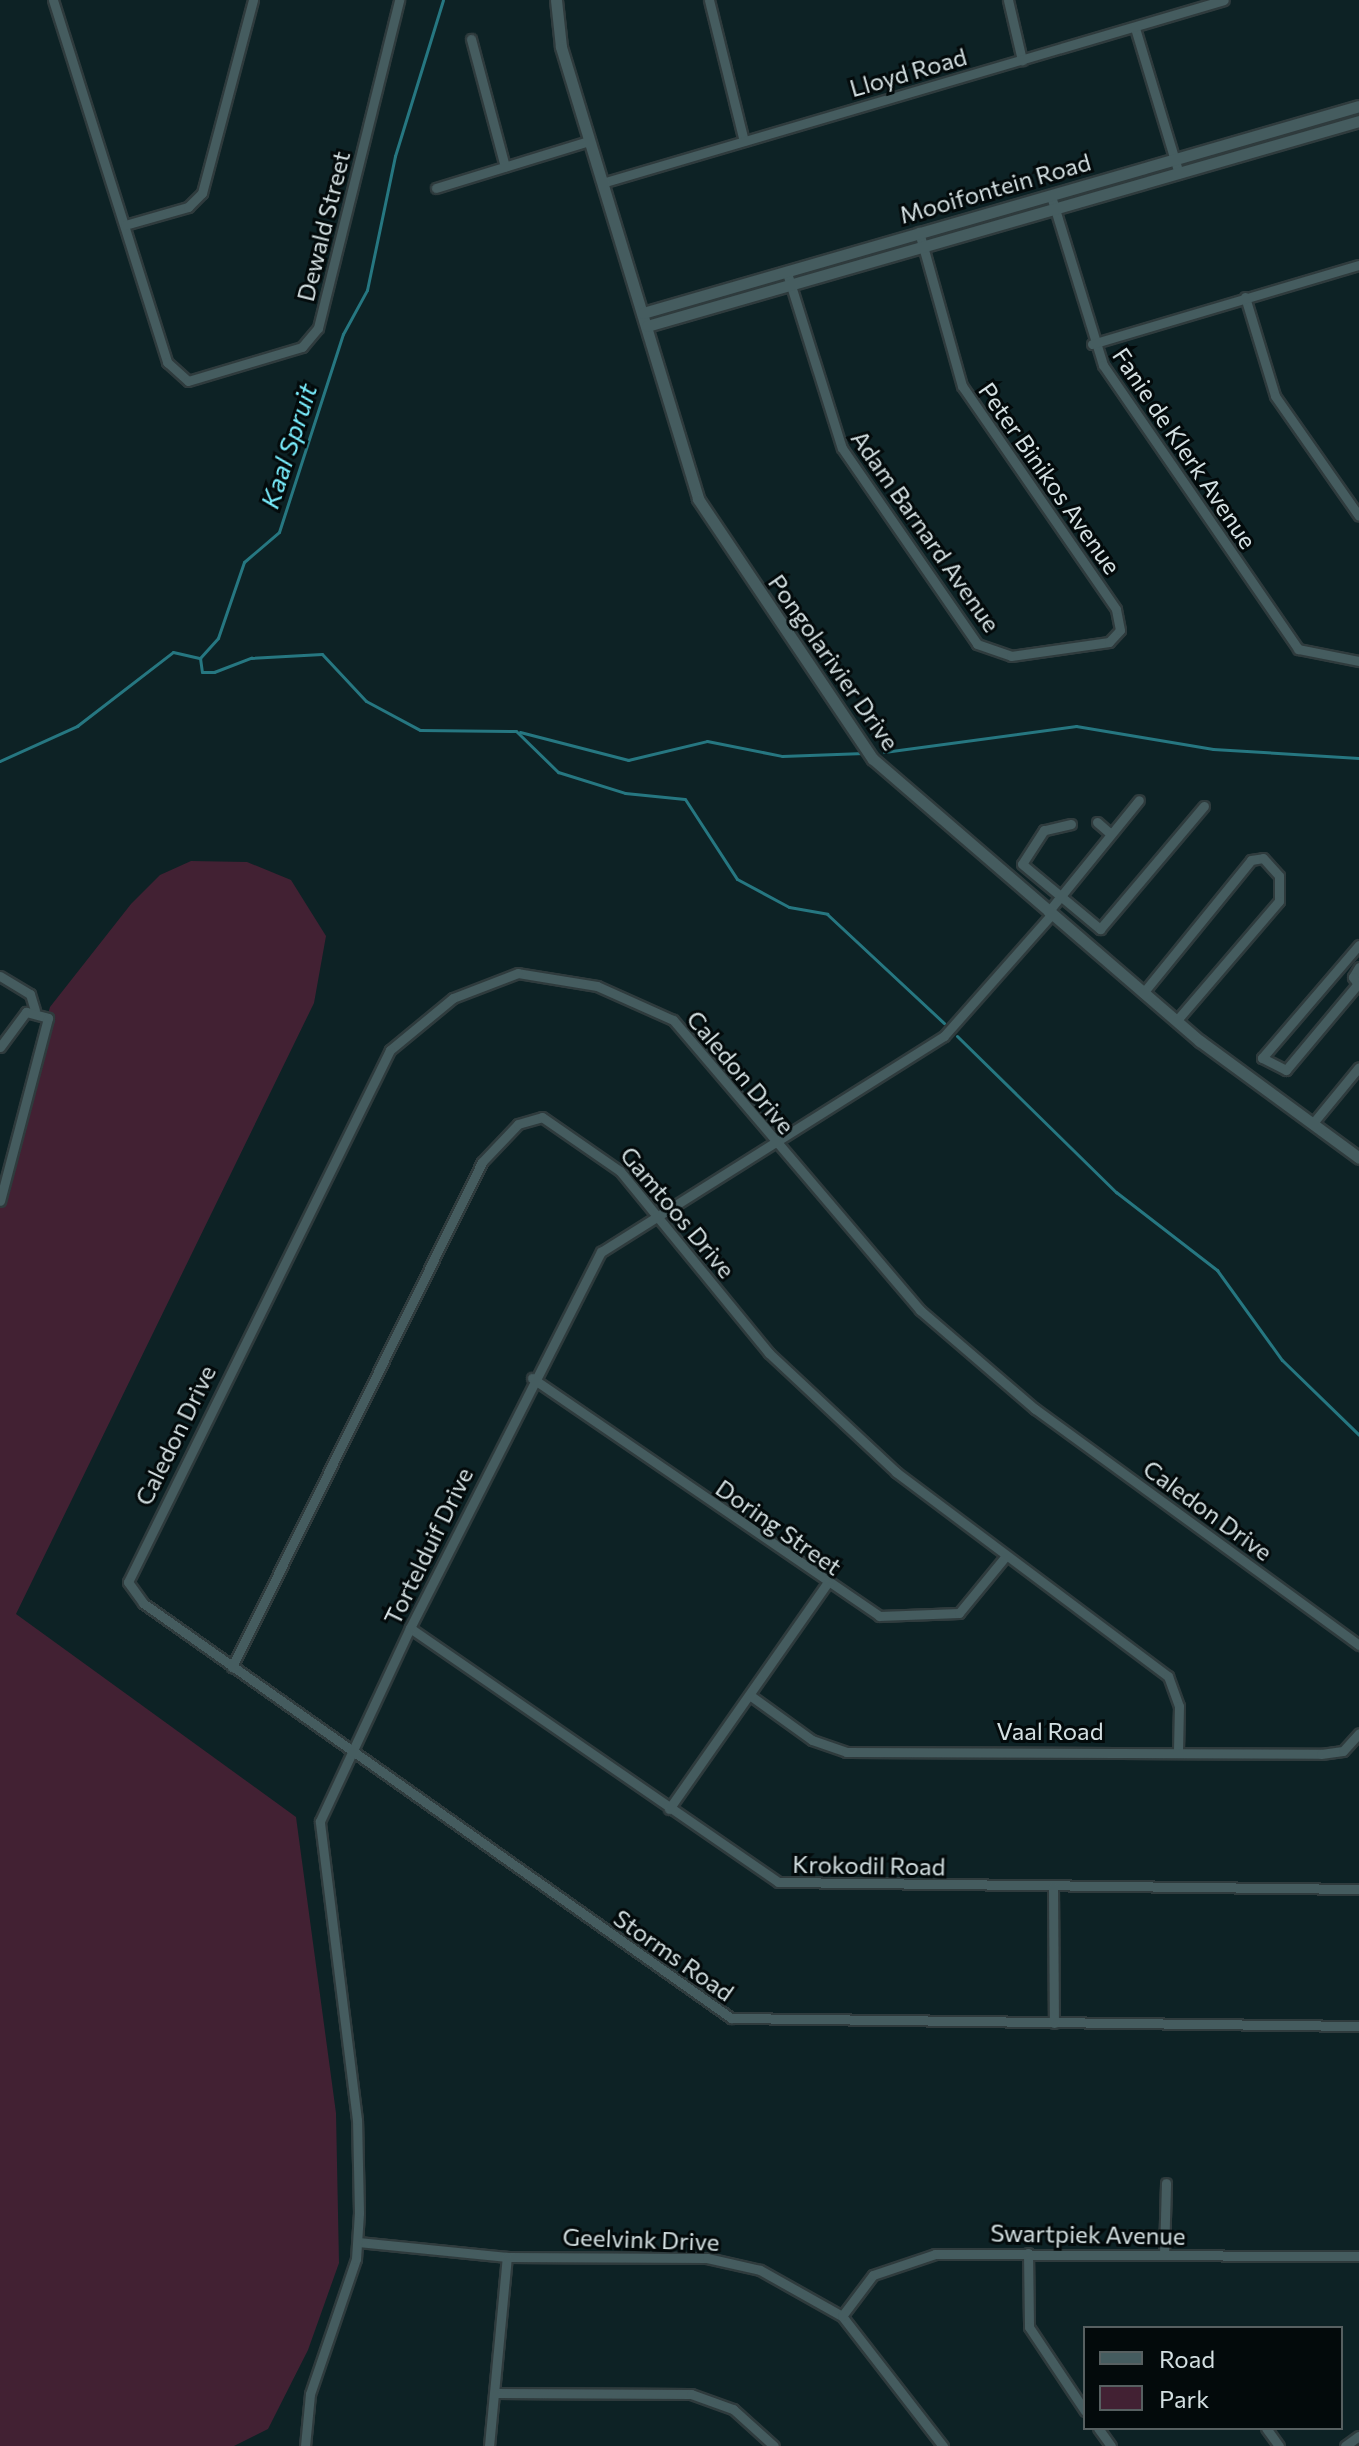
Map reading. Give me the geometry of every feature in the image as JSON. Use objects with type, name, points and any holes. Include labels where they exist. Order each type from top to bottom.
[{"type":"street","points":[[56,1],[125,225],[188,207],[202,193],[253,0]]},
{"type":"street","name":"Dewald Street","points":[[125,225],[167,362],[176,376],[194,380],[302,347],[318,328],[399,0]]},
{"type":"street","name":"Pongolarivier Drive","points":[[556,0],[558,34],[698,499],[882,772],[1176,1021],[1359,1158]]},
{"type":"street","points":[[709,0],[744,141]]},
{"type":"street","points":[[1008,0],[1022,60]]},
{"type":"street","name":"Lloyd Road","points":[[602,183],[1218,1]]},
{"type":"street","points":[[1135,28],[1179,174]]},
{"type":"street","points":[[471,39],[505,167]]},
{"type":"street","name":"Mooifontein Road","points":[[643,313],[1359,106]]},
{"type":"street","name":"Mooifontein Road","points":[[647,326],[792,287],[1359,121]]},
{"type":"street","points":[[436,188],[589,141]]},
{"type":"street","name":"Fanie de Klerk Avenue","points":[[1051,196],[1092,344],[1298,649],[1359,661]]},
{"type":"street","name":"Peter Binikos Avenue","points":[[919,232],[962,386],[1120,618],[1109,642],[1057,653]]},
{"type":"street","points":[[1092,344],[1359,265]]},
{"type":"street","name":"Adam Barnard Avenue","points":[[787,273],[842,448],[977,644],[998,655],[1057,653]]},
{"type":"street","points":[[1245,297],[1275,396],[1359,516]]},
{"type":"street","name":"Tortelduif Drive","points":[[305,2446],[305,2424],[358,2242],[357,2120],[319,1844],[323,1810],[532,1378],[593,1261],[654,1212],[954,1028],[1139,800]]},
{"type":"street","points":[[1071,824],[1044,830],[1022,860],[1027,874],[1100,929],[1204,806]]},
{"type":"street","points":[[1097,822],[1111,834]]},
{"type":"street","points":[[1143,993],[1251,860],[1263,858],[1279,876],[1279,901],[1176,1021]]},
{"type":"street","points":[[1344,963],[1357,969],[1358,986],[1286,1070],[1262,1058],[1359,945]]},
{"type":"street","name":"Caledon Drive","points":[[128,1582],[378,1070],[415,1024],[474,987],[518,973],[621,993],[685,1031],[894,1285],[1007,1387],[1359,1645]]},
{"type":"street","points":[[0,976],[30,994],[35,1010],[48,1022],[0,1201]]},
{"type":"street","points":[[0,1047],[19,1018],[35,1010]]},
{"type":"street","points":[[1313,1123],[1359,1067]]},
{"type":"street","name":"Gamtoos Drive","points":[[232,1667],[491,1149],[526,1119],[554,1121],[604,1154],[801,1384],[1005,1557],[1168,1676],[1179,1706],[1178,1750]]},
{"type":"street","name":"Doring Street","points":[[532,1378],[826,1585],[879,1616],[942,1618],[968,1606],[1005,1557]]},
{"type":"street","name":"Storms Road","points":[[128,1582],[143,1603],[731,2018],[1359,2026]]},
{"type":"street","points":[[669,1809],[826,1585]]},
{"type":"street","name":"Krokodil Road","points":[[410,1628],[669,1809],[788,1885],[1359,1889]]},
{"type":"street","name":"Vaal Road","points":[[751,1696],[834,1750],[1333,1753],[1359,1733]]},
{"type":"street","points":[[1053,1887],[1054,2023]]},
{"type":"street","points":[[1164,2255],[1166,2183]]},
{"type":"street","name":"Geelvink Drive","points":[[358,2242],[507,2257],[728,2261],[786,2280],[842,2316],[943,2446]]},
{"type":"street","points":[[1028,2253],[1029,2327],[1083,2408]]},
{"type":"street","name":"Swartpiek Avenue","points":[[842,2316],[865,2283],[892,2265],[935,2254],[1359,2256]]},
{"type":"street","points":[[489,2446],[507,2257]]},
{"type":"street","points":[[495,2393],[691,2394],[733,2409],[774,2446]]},
{"type":"street","points":[[1345,2446],[1359,2436]]},
{"type":"green space","points":[[191,861],[247,862],[291,880],[326,936],[314,1003],[16,1614],[296,1817],[336,2113],[339,2263],[308,2350],[268,2429],[234,2446],[0,2446],[0,1184],[50,1007],[131,904],[160,875]]},
{"type":"waterway","name":"Kaal Spruit","points":[[200,658],[218,638],[244,562],[279,532],[343,334],[367,290],[395,156],[443,0]]},
{"type":"waterway","name":"Kaal Spruit","points":[[0,761],[77,726],[173,652],[200,658]]},
{"type":"waterway","points":[[200,658],[202,672],[214,672],[251,658],[322,654],[366,701],[420,730],[516,731],[558,772],[625,793],[685,799],[737,879],[789,907],[827,914],[944,1023]]},
{"type":"waterway","points":[[884,752],[1076,726],[1213,749],[1359,758]]},
{"type":"waterway","points":[[520,732],[628,760],[707,741],[782,756],[864,753]]},
{"type":"waterway","points":[[957,1036],[1116,1192],[1217,1270],[1282,1360],[1359,1435]]}]
